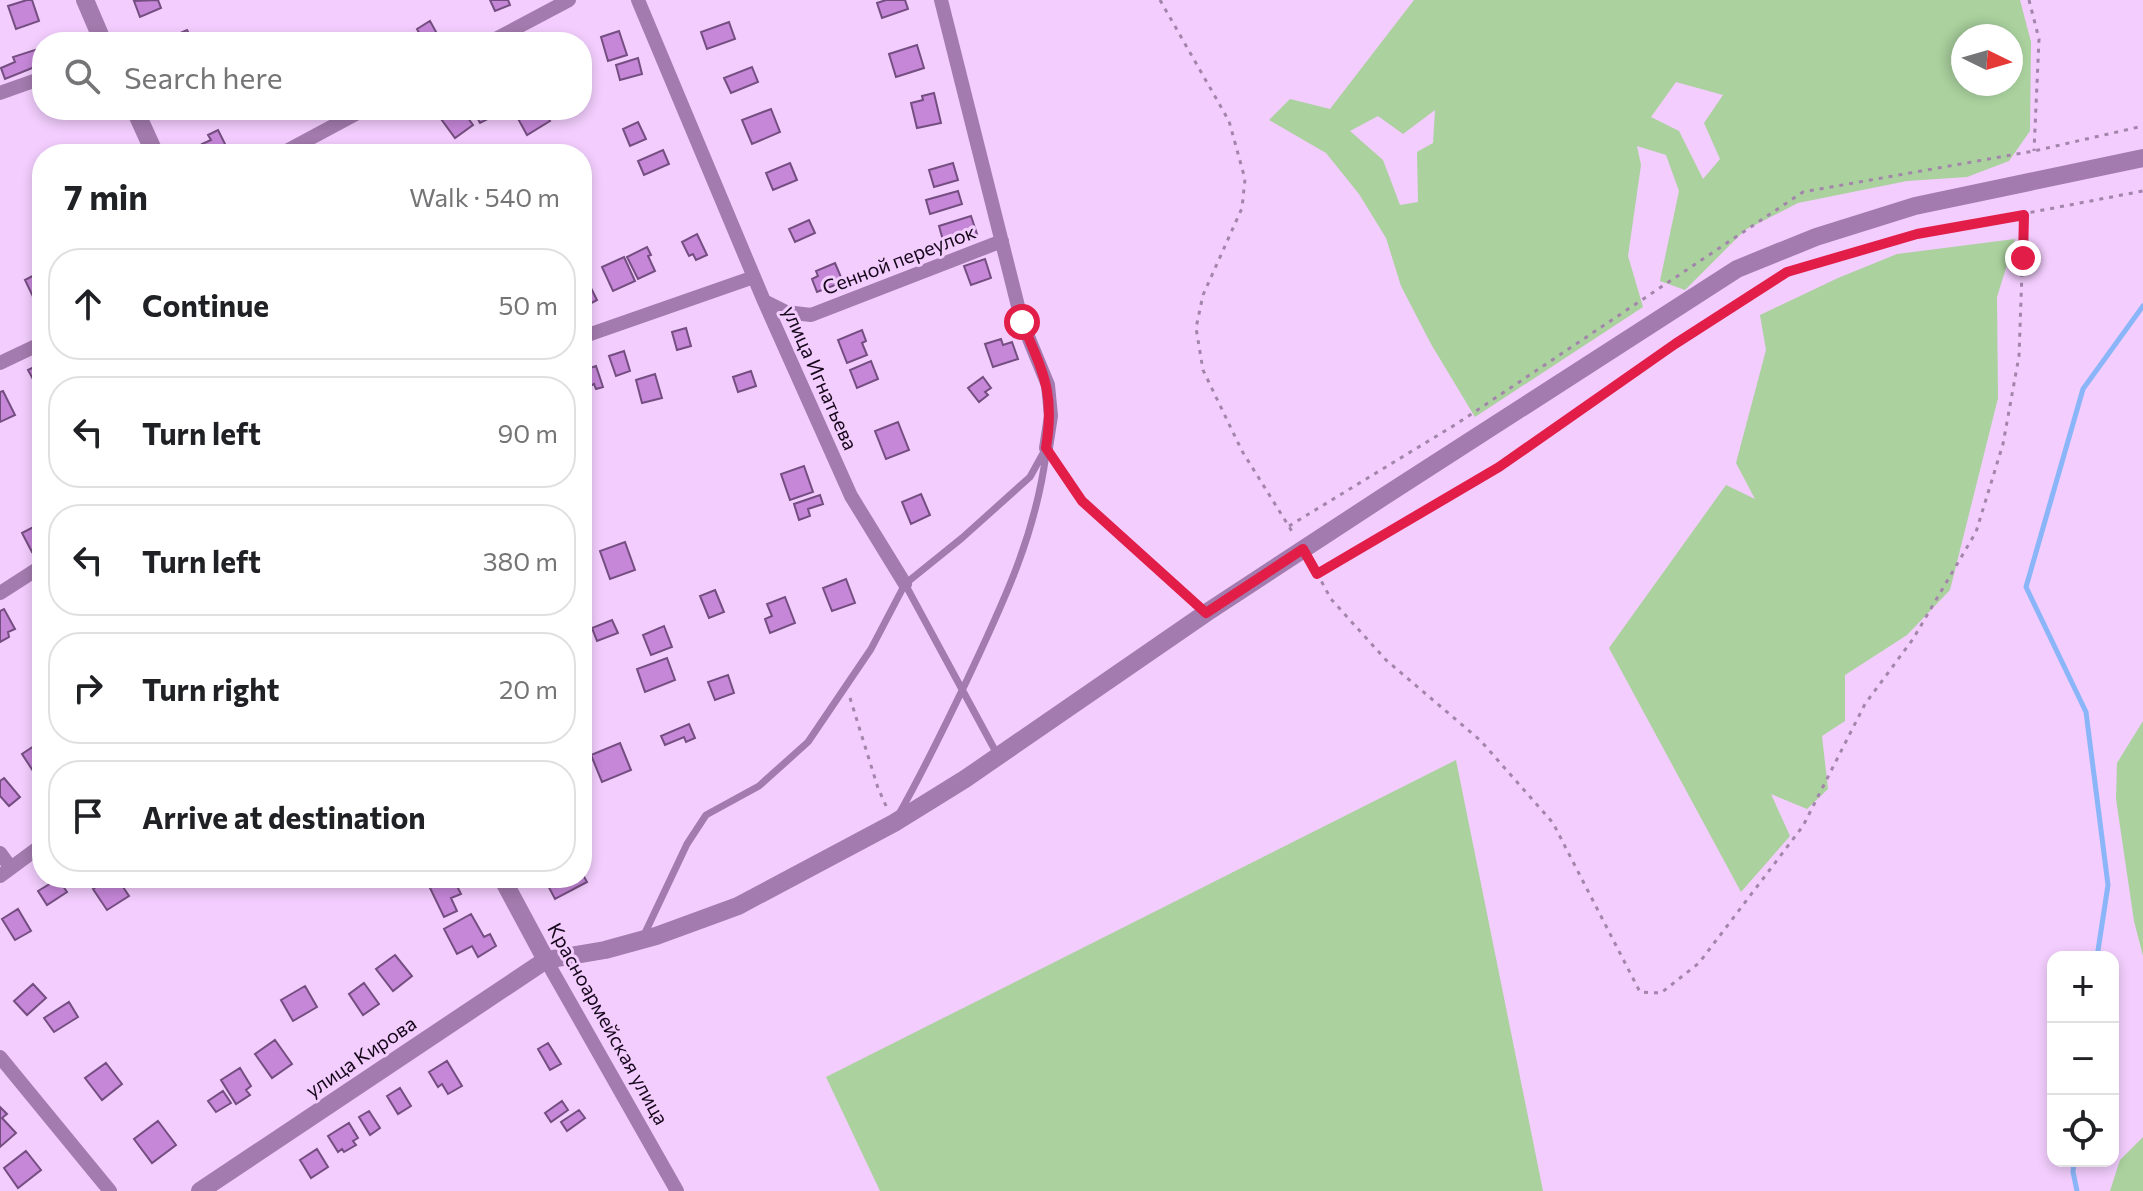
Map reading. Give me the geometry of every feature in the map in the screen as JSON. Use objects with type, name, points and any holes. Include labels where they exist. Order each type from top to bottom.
[{"type":"street","points":[[85,0],[99,32]]},
{"type":"street","points":[[509,32],[569,0]]},
{"type":"street","name":"улица Игнатьева","points":[[638,0],[764,301],[851,496],[905,584]]},
{"type":"street","points":[[941,0],[1022,322],[1048,385],[1051,416],[1046,448]]},
{"type":"street","points":[[0,93],[32,82]]},
{"type":"street","points":[[140,120],[150,144]]},
{"type":"street","points":[[300,144],[344,120]]},
{"type":"street","points":[[546,960],[641,940],[738,906],[894,823],[1303,549],[1737,269],[1816,237],[1915,206],[2143,158]]},
{"type":"street","name":"Сенной переулок","points":[[764,301],[786,312],[811,315],[1002,241]]},
{"type":"street","points":[[592,334],[754,277]]},
{"type":"street","points":[[0,363],[32,348]]},
{"type":"street","points":[[0,593],[32,572]]},
{"type":"street","points":[[0,853],[6,872],[32,852]]},
{"type":"street","name":"Красноармейская улица","points":[[507,888],[670,1188]]},
{"type":"street","name":"улица Кирова","points":[[200,1191],[546,960]]},
{"type":"street","points":[[0,1057],[110,1191]]},
{"type":"lane","points":[[641,940],[687,844],[706,815],[759,786],[808,742],[871,649],[905,584],[1030,477],[1046,448]]},
{"type":"lane","points":[[894,823],[922,773],[1009,590],[1041,495],[1046,448]]},
{"type":"lane","name":"улица Игнатьева","points":[[905,584],[998,756]]},
{"type":"path","points":[[1160,0],[1229,121],[1245,179],[1242,208],[1203,295],[1196,328],[1203,370],[1242,451],[1331,599],[1386,660],[1481,741],[1553,823],[1640,992],[1661,993],[1699,963],[1803,826],[1865,704],[1913,639],[1976,532],[2003,444],[2019,356],[2024,215]]},
{"type":"path","points":[[2029,0],[2039,39],[2034,151],[2143,126]]},
{"type":"path","points":[[1317,574],[1499,467],[1675,344],[1787,272],[1917,234],[2143,191]]},
{"type":"path","points":[[1046,448],[1082,501],[1206,613]]},
{"type":"path","points":[[846,686],[878,788],[894,823]]},
{"type":"green space","points":[[1414,0],[2020,0],[2031,42],[2030,131],[2009,161],[1967,177],[1907,181],[1798,203],[1745,230],[1685,290],[1660,281],[1679,191],[1666,155],[1637,146],[1641,165],[1628,256],[1643,307],[1475,417],[1431,344],[1401,286],[1386,238],[1359,194],[1326,153],[1269,120],[1290,99],[1330,109]],"holes":[[[1676,82],[1723,95],[1704,123],[1720,159],[1703,179],[1679,131],[1651,117]],[[1435,110],[1433,143],[1417,152],[1418,202],[1400,205],[1383,160],[1350,131],[1378,116],[1403,134]]]},
{"type":"green space","points":[[2015,239],[1997,297],[1998,398],[1950,590],[1907,635],[1845,675],[1845,721],[1822,736],[1828,789],[1807,809],[1771,794],[1790,836],[1741,892],[1609,648],[1726,485],[1755,499],[1736,463],[1766,350],[1760,315],[1897,254]]},
{"type":"green space","points":[[2143,721],[2143,956],[2134,921],[2116,799],[2117,763]]},
{"type":"green space","points":[[1456,760],[1543,1191],[880,1191],[826,1077]]},
{"type":"green space","points":[[2143,1137],[2143,1191],[2110,1191],[2120,1160]]},
{"type":"building","points":[[32,0],[39,21],[16,29],[8,6]]},
{"type":"building","points":[[158,0],[161,8],[140,17],[134,1]]},
{"type":"building","points":[[490,0],[508,0],[510,5],[495,11]]},
{"type":"building","points":[[905,0],[908,9],[882,18],[877,3]]},
{"type":"building","points":[[430,21],[436,32],[419,32],[417,29]]},
{"type":"building","points":[[729,22],[735,39],[707,49],[701,32]]},
{"type":"building","points":[[619,31],[627,55],[608,61],[601,37]]},
{"type":"building","points":[[917,45],[924,68],[896,77],[889,54]]},
{"type":"building","points":[[32,51],[32,68],[5,79],[1,68],[15,62],[13,57]]},
{"type":"building","points":[[638,58],[642,74],[620,80],[616,65]]},
{"type":"building","points":[[752,67],[758,82],[731,93],[724,78]]},
{"type":"building","points":[[934,93],[941,123],[917,128],[911,103]]},
{"type":"building","points":[[771,109],[780,132],[752,144],[742,120]]},
{"type":"building","points":[[442,120],[469,120],[473,125],[455,138]]},
{"type":"building","points":[[519,120],[549,120],[550,121],[527,135]]},
{"type":"building","points":[[638,122],[646,139],[630,146],[623,129]]},
{"type":"building","points":[[218,130],[225,144],[202,144],[211,140],[208,135]]},
{"type":"building","points":[[663,150],[669,164],[644,175],[638,161]]},
{"type":"building","points":[[790,163],[797,180],[773,190],[766,173]]},
{"type":"building","points":[[953,163],[958,180],[934,187],[929,170]]},
{"type":"building","points":[[958,191],[962,204],[930,214],[926,200]]},
{"type":"building","points":[[971,216],[977,234],[944,244],[939,226]]},
{"type":"building","points":[[809,220],[815,233],[795,242],[789,229]]},
{"type":"building","points":[[697,234],[707,255],[696,260],[693,254],[689,256],[682,242]]},
{"type":"building","points":[[647,247],[655,271],[638,279],[627,257]]},
{"type":"building","points":[[624,257],[635,281],[613,291],[602,267]]},
{"type":"building","points":[[985,259],[991,278],[971,285],[964,266]]},
{"type":"building","points":[[835,263],[843,282],[817,292],[812,279],[818,276],[816,271]]},
{"type":"building","points":[[32,276],[32,294],[25,280]]},
{"type":"building","points":[[686,328],[691,346],[677,350],[672,332]]},
{"type":"building","points":[[862,330],[866,341],[862,343],[867,355],[847,363],[838,340]]},
{"type":"building","points":[[1001,339],[1003,345],[1012,342],[1018,359],[993,367],[985,344]]},
{"type":"building","points":[[624,351],[630,371],[616,376],[609,356]]},
{"type":"building","points":[[871,361],[878,379],[857,388],[850,370]]},
{"type":"building","points":[[596,366],[603,387],[596,389],[592,367]]},
{"type":"building","points":[[751,371],[756,386],[738,392],[733,377]]},
{"type":"building","points":[[655,374],[662,398],[642,403],[636,380]]},
{"type":"building","points":[[983,377],[991,388],[979,402],[968,388]]},
{"type":"building","points":[[3,391],[15,415],[0,422],[0,392]]},
{"type":"building","points":[[898,422],[909,450],[886,459],[875,431]]},
{"type":"building","points":[[804,466],[813,492],[790,500],[781,474]]},
{"type":"building","points":[[921,494],[930,515],[911,524],[902,502]]},
{"type":"building","points":[[820,495],[823,504],[808,509],[810,516],[799,520],[794,504]]},
{"type":"building","points":[[32,528],[32,552],[22,533]]},
{"type":"building","points":[[625,542],[635,570],[610,579],[600,551]]},
{"type":"building","points":[[846,579],[855,603],[832,611],[823,588]]},
{"type":"building","points":[[715,590],[724,612],[709,618],[700,596]]},
{"type":"building","points":[[785,597],[795,623],[770,633],[765,619],[772,616],[767,604]]},
{"type":"building","points":[[4,609],[15,629],[0,642],[0,611]]},
{"type":"building","points":[[612,620],[618,633],[597,641],[592,628]]},
{"type":"building","points":[[664,626],[672,647],[651,655],[643,635]]},
{"type":"building","points":[[667,658],[675,680],[645,692],[637,669]]},
{"type":"building","points":[[728,675],[734,693],[715,700],[708,682]]},
{"type":"building","points":[[689,724],[695,738],[686,742],[684,737],[665,745],[661,736]]},
{"type":"building","points":[[620,743],[631,770],[602,782],[592,755]]},
{"type":"building","points":[[32,747],[32,769],[22,754]]},
{"type":"building","points":[[4,778],[20,797],[9,806],[0,796],[0,781]]},
{"type":"building","points":[[43,888],[64,888],[67,892],[47,905],[38,891]]},
{"type":"building","points":[[124,888],[129,896],[107,910],[93,889]]},
{"type":"building","points":[[430,888],[458,888],[461,894],[451,898],[457,911],[444,917]]},
{"type":"building","points":[[549,888],[576,888],[555,899]]},
{"type":"building","points":[[18,909],[31,931],[15,940],[2,919]]},
{"type":"building","points":[[471,914],[484,937],[490,934],[496,946],[478,957],[472,946],[457,954],[444,929]]},
{"type":"building","points":[[395,955],[412,976],[393,991],[376,969]]},
{"type":"building","points":[[364,983],[379,1004],[363,1015],[349,994]]},
{"type":"building","points":[[33,984],[46,998],[27,1015],[14,1001]]},
{"type":"building","points":[[305,986],[317,1007],[293,1021],[281,1000]]},
{"type":"building","points":[[69,1002],[78,1017],[54,1032],[44,1018]]},
{"type":"building","points":[[275,1040],[292,1064],[272,1078],[255,1054]]},
{"type":"building","points":[[548,1043],[561,1064],[550,1070],[538,1049]]},
{"type":"building","points":[[447,1061],[462,1086],[448,1094],[442,1084],[438,1087],[429,1072]]},
{"type":"building","points":[[106,1063],[122,1084],[102,1100],[85,1078]]},
{"type":"building","points":[[240,1068],[251,1086],[246,1090],[250,1095],[236,1104],[221,1080]]},
{"type":"building","points":[[400,1088],[411,1106],[398,1114],[387,1096]]},
{"type":"building","points":[[223,1091],[231,1103],[216,1112],[208,1101]]},
{"type":"building","points":[[562,1101],[568,1110],[551,1122],[545,1113]]},
{"type":"building","points":[[0,1107],[7,1114],[2,1118],[16,1133],[0,1147]]},
{"type":"building","points":[[579,1110],[585,1118],[567,1131],[561,1122]]},
{"type":"building","points":[[369,1111],[380,1128],[370,1135],[359,1117]]},
{"type":"building","points":[[158,1121],[176,1145],[152,1163],[134,1139]]},
{"type":"building","points":[[349,1123],[358,1138],[353,1141],[356,1145],[338,1152],[328,1136]]},
{"type":"building","points":[[317,1149],[328,1167],[311,1178],[300,1160]]},
{"type":"building","points":[[26,1151],[41,1170],[18,1188],[4,1168]]},
{"type":"waterway","points":[[2098,951],[2108,885],[2086,712],[2026,587],[2083,389],[2143,306]]},
{"type":"waterway","points":[[2073,1167],[2077,1191]]},
{"type":"route","points":[[1022,322],[1048,385],[1051,416],[1046,448],[1082,501],[1206,613],[1303,549],[1317,574],[1499,467],[1675,344],[1787,272],[1917,234],[2024,215],[2023,258]]}]
